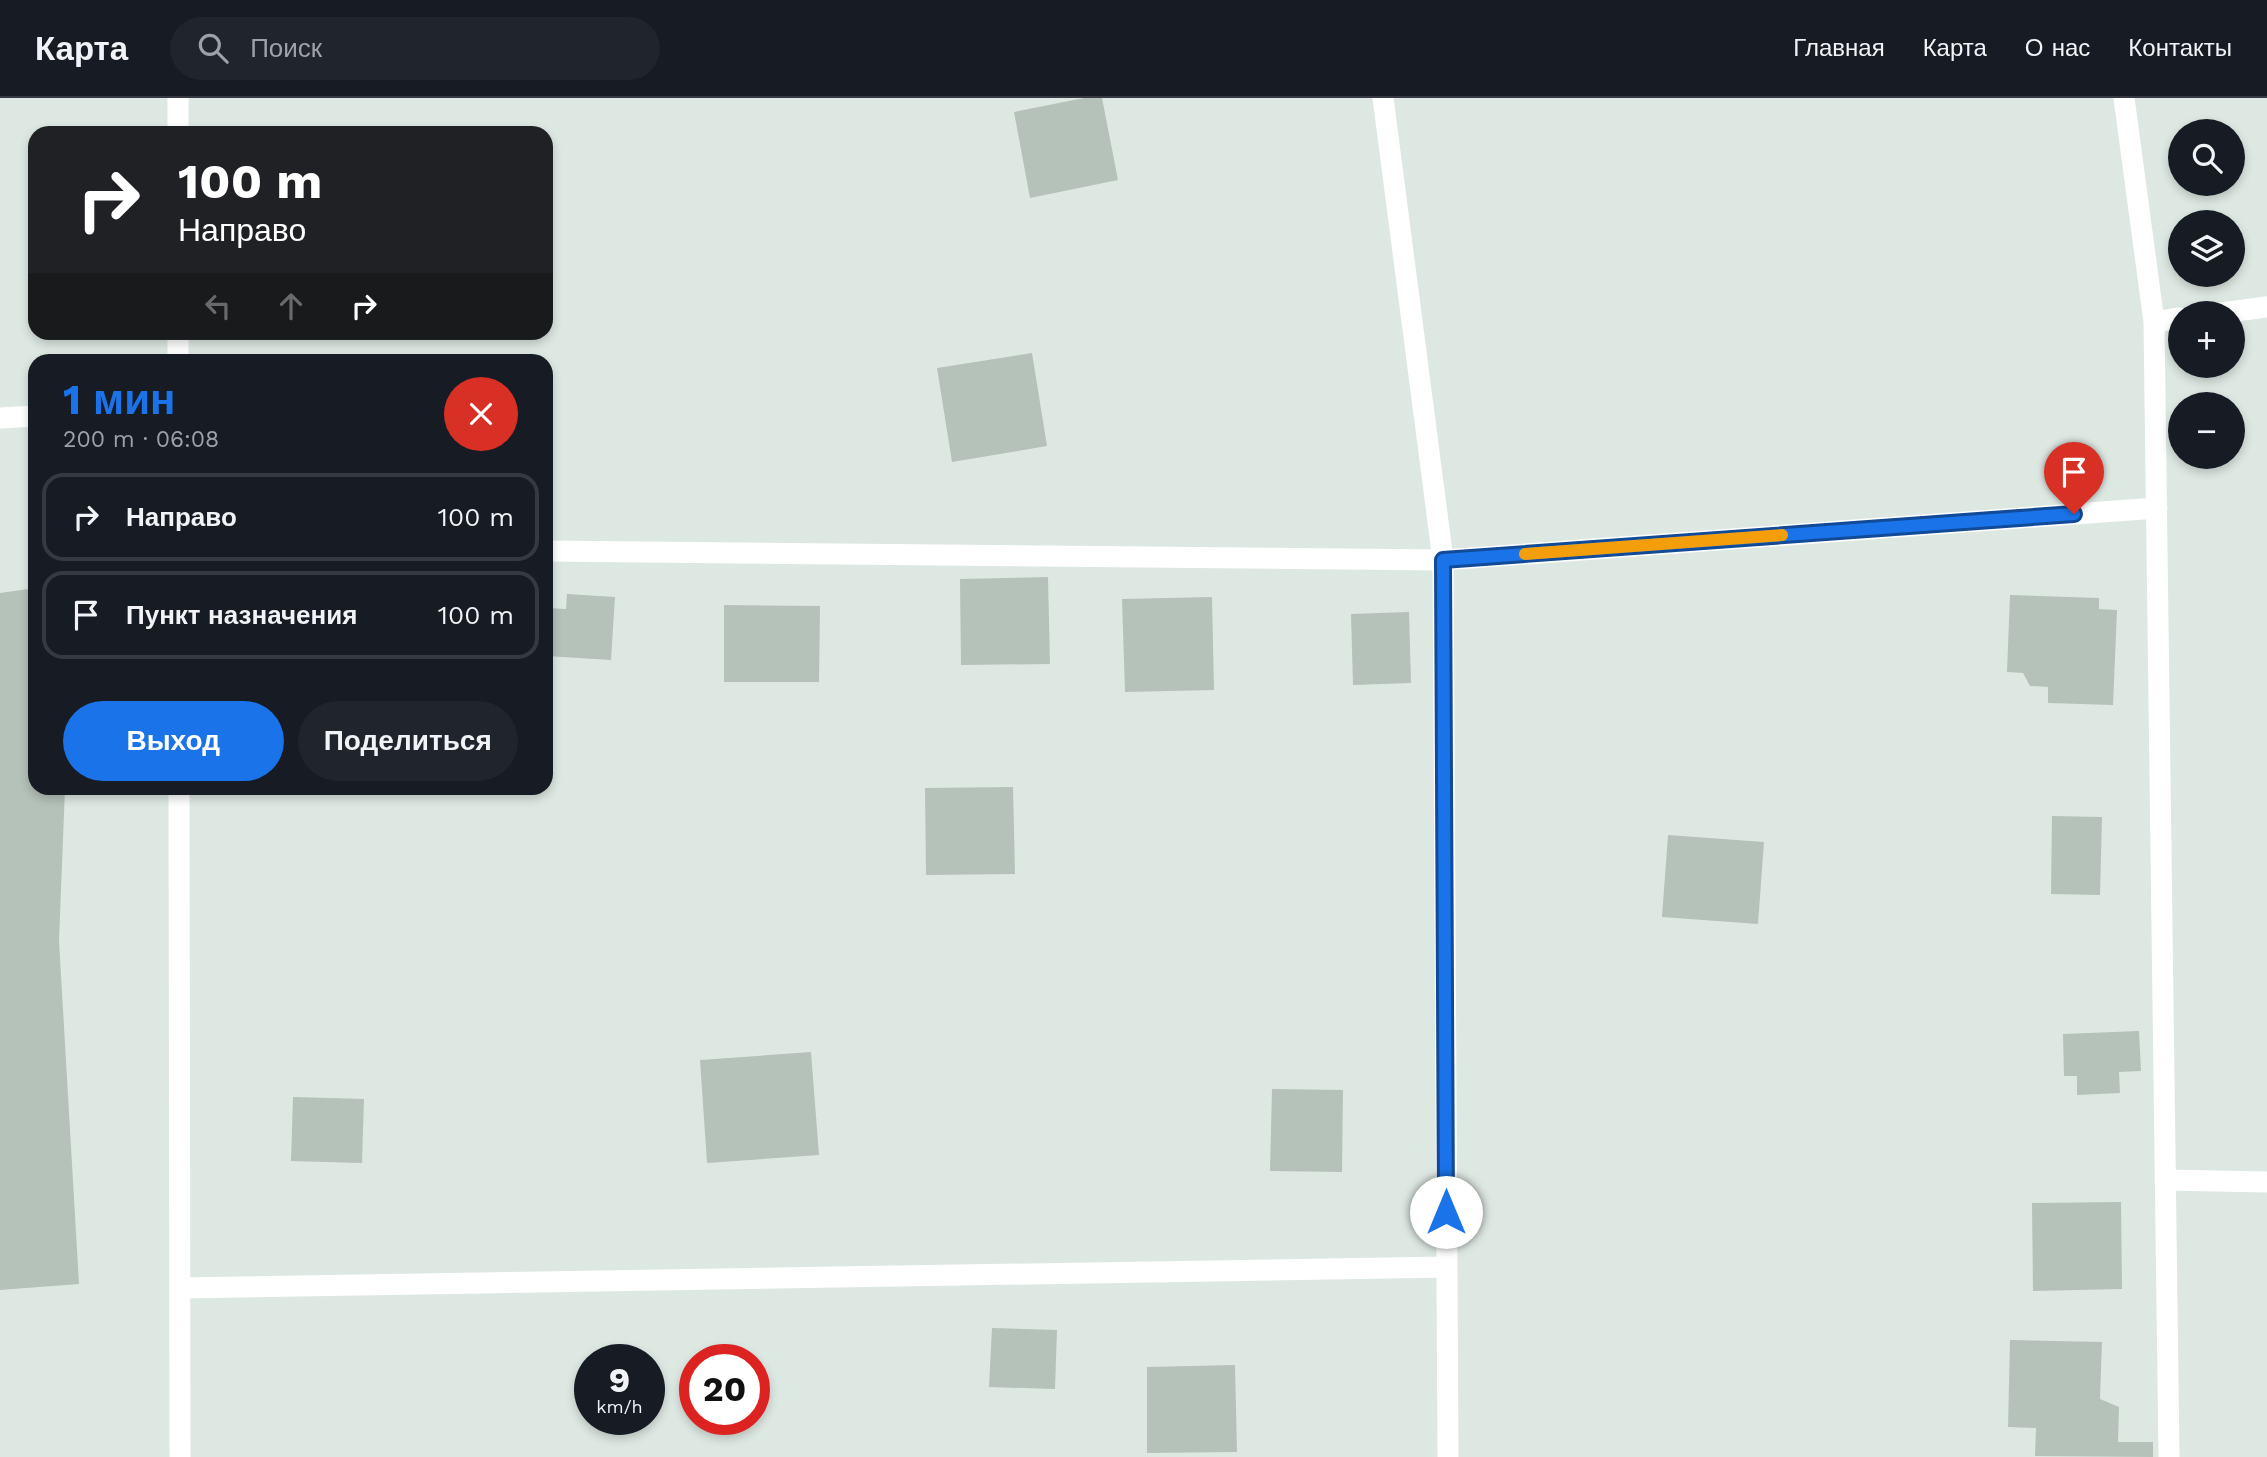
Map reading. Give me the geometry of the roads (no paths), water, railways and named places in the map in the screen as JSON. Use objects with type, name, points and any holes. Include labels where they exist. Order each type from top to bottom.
[{"type":"street","points":[[178,98],[178,126]]},
{"type":"street","points":[[1383,98],[1443,560],[1448,1457]]},
{"type":"street","points":[[2124,98],[2154,322],[2169,1457]]},
{"type":"street","points":[[2245,310],[2267,307]]},
{"type":"street","points":[[2154,322],[2168,320]]},
{"type":"street","points":[[0,418],[28,416]]},
{"type":"street","points":[[553,551],[1443,560],[2157,508]]},
{"type":"street","points":[[179,795],[180,1457]]},
{"type":"street","points":[[2165,1180],[2267,1182]]},
{"type":"street","points":[[180,1288],[1446,1267]]}]
